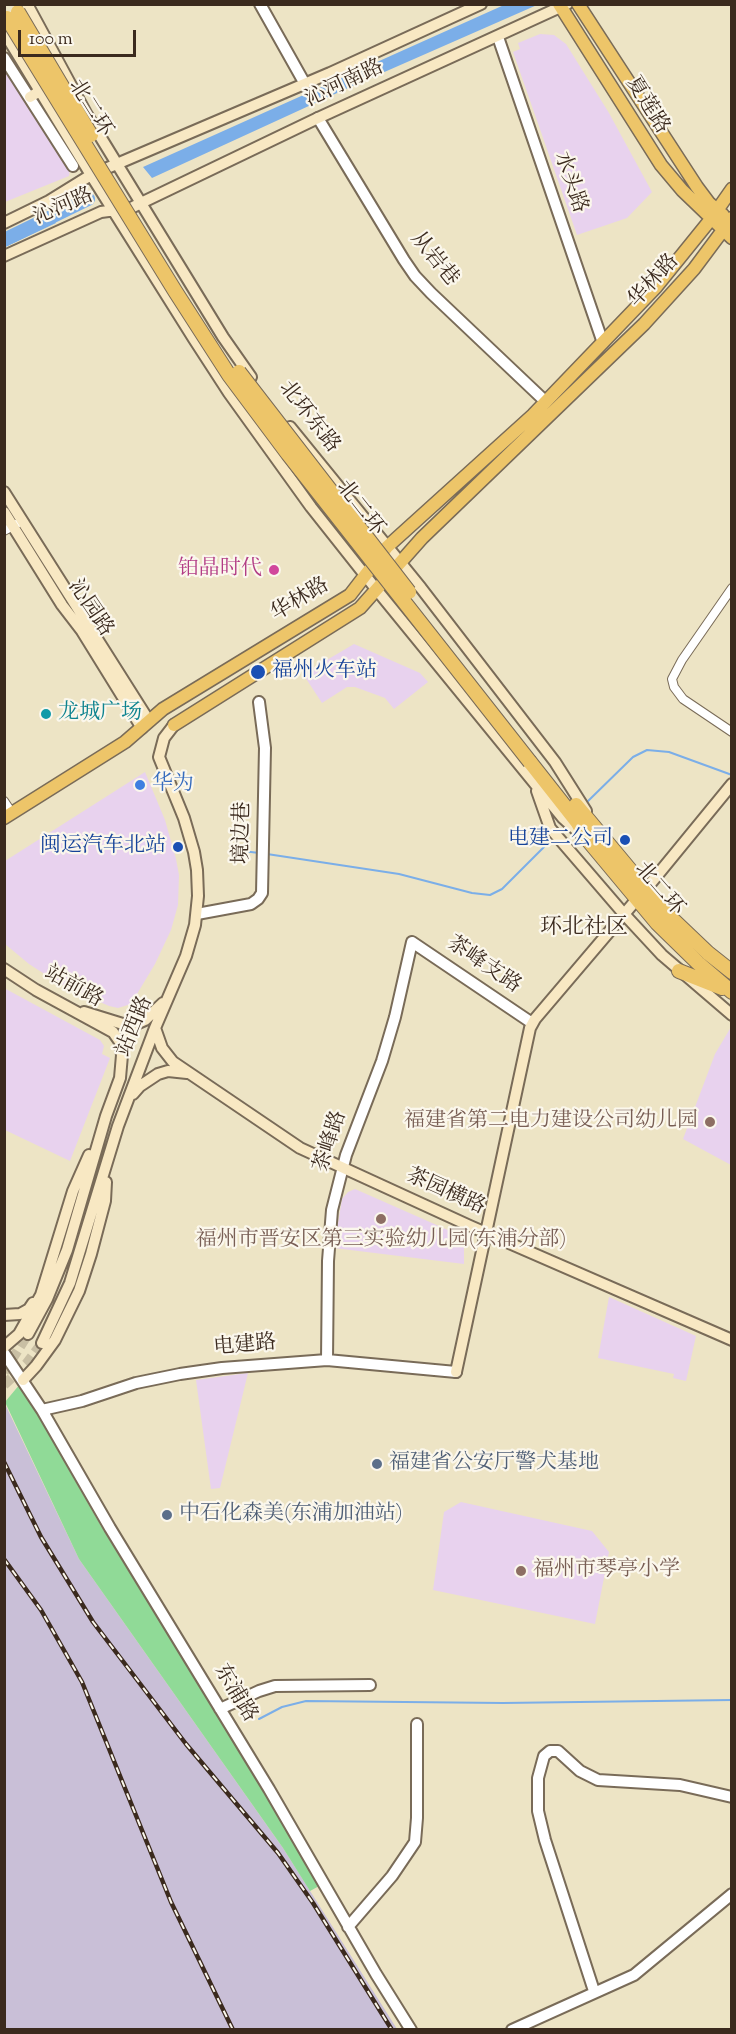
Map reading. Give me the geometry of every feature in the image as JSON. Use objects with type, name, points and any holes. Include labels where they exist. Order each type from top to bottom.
[{"type":"highway","name":"北二环","points":[[12,14],[175,291],[229,375],[288,454],[534,759],[676,942],[732,992]]},
{"type":"highway","name":"北二环","points":[[641,894],[732,972]]},
{"type":"highway","points":[[679,971],[732,992]]},
{"type":"main road","name":"沁河南路","points":[[118,166],[481,4]]},
{"type":"main road","name":"夏莲路","points":[[578,4],[714,215]]},
{"type":"main road","name":"沁河南路","points":[[141,203],[318,118],[563,6]]},
{"type":"main road","name":"夏莲路","points":[[563,6],[649,148],[672,179],[714,215]]},
{"type":"main road","points":[[12,14],[40,91],[91,176],[229,393],[311,507],[364,575],[535,784],[577,815]]},
{"type":"main road","name":"北环东路","points":[[12,14],[87,115],[238,359],[323,469],[400,562],[555,762],[577,815]]},
{"type":"main road","points":[[30,98],[40,91]]},
{"type":"main road","name":"沁河路","points":[[4,223],[50,201],[91,176],[118,166]]},
{"type":"main road","name":"华林路","points":[[8,816],[125,742],[163,709],[350,595],[387,547],[546,402],[656,287],[732,189]]},
{"type":"main road","name":"沁河路","points":[[4,256],[101,212],[130,208],[141,203]]},
{"type":"main road","name":"华林路","points":[[174,725],[360,608],[400,562],[644,324],[694,269],[730,226],[714,215]]},
{"type":"main road","points":[[4,492],[13,526]]},
{"type":"main road","points":[[4,512],[146,724]]},
{"type":"main road","name":"站西路","points":[[42,1343],[70,1283],[127,1101],[192,940],[197,914],[197,870],[194,852],[184,818],[159,756],[161,742],[174,725]]},
{"type":"main road","points":[[535,784],[550,828],[560,840],[624,914],[679,971],[732,1015]]},
{"type":"main road","points":[[456,1372],[532,1023],[732,784]]},
{"type":"main road","name":"站前路","points":[[4,969],[36,990],[113,1032],[118,1037],[122,1055],[120,1078]]},
{"type":"main road","points":[[66,1007],[126,1025],[136,1024],[145,1020],[170,996]]},
{"type":"main road","name":"茶园横路","points":[[156,1028],[158,1040],[167,1055],[188,1073],[291,1143],[485,1232],[732,1340]]},
{"type":"main road","points":[[127,1101],[140,1086],[158,1074],[168,1071],[188,1073]]},
{"type":"main road","name":"站西路","points":[[28,1334],[47,1299],[64,1258],[105,1116],[120,1078]]},
{"type":"main road","points":[[5,1346],[22,1329],[44,1285],[73,1191],[105,1116]]},
{"type":"main road","points":[[23,1380],[55,1340],[79,1291],[105,1201],[108,1160]]},
{"type":"main road","points":[[4,1315],[20,1314],[29,1309],[44,1285]]},
{"type":"street","points":[[261,4],[305,84]]},
{"type":"street","name":"水头路","points":[[498,36],[603,343]]},
{"type":"street","points":[[4,58],[73,166]]},
{"type":"street","name":"从岩巷","points":[[318,118],[415,276],[546,402]]},
{"type":"street","points":[[732,588],[682,660],[672,679],[674,687],[683,699],[732,732]]},
{"type":"street","name":"境边巷","points":[[197,914],[255,902],[262,893],[265,748],[259,702]]},
{"type":"street","points":[[4,801],[8,816]]},
{"type":"street","name":"茶峰支路","points":[[412,942],[532,1023]]},
{"type":"street","name":"茶峰路","points":[[327,1360],[332,1210],[342,1168],[382,1061],[395,1017],[412,942]]},
{"type":"street","name":"东浦路","points":[[5,1346],[110,1528],[411,2030]]},
{"type":"street","name":"电建路","points":[[42,1410],[82,1401],[136,1383],[222,1368],[327,1360],[456,1372]]},
{"type":"street","points":[[220,1709],[274,1686],[370,1685]]},
{"type":"street","points":[[348,1927],[392,1875],[415,1842],[417,1724]]},
{"type":"street","points":[[594,1991],[545,1840],[538,1811],[538,1779],[544,1755],[550,1751],[558,1751],[580,1771],[598,1780],[680,1785],[732,1797]]},
{"type":"street","points":[[512,2030],[641,1970],[732,1894]]},
{"type":"shaded area","points":[[540,34],[554,35],[566,44],[609,113],[652,192],[627,218],[577,235],[513,52],[520,49],[518,43]]},
{"type":"shaded area","points":[[4,66],[70,169],[69,176],[5,202]]},
{"type":"shaded area","points":[[354,644],[420,673],[428,682],[394,709],[385,698],[355,687],[347,687],[322,703],[303,674]]},
{"type":"shaded area","points":[[145,772],[165,820],[176,859],[179,875],[178,905],[171,930],[155,964],[131,1004],[118,1008],[60,984],[29,964],[5,944],[5,861]]},
{"type":"shaded area","points":[[4,988],[100,1040],[104,1046],[102,1054],[110,1058],[70,1161],[5,1130]]},
{"type":"shaded area","name":"福建省第二电力建设公司幼儿园","points":[[731,1027],[731,1165],[683,1139],[715,1054]]},
{"type":"shaded area","name":"福州市晋安区第三实验幼儿园(东浦分部)","points":[[355,1189],[457,1234],[464,1243],[464,1264],[334,1248],[342,1199],[348,1192]]},
{"type":"shaded area","points":[[609,1297],[696,1336],[686,1381],[673,1378],[674,1374],[598,1358]]},
{"type":"shaded area","points":[[248,1373],[220,1488],[211,1489],[196,1380]]},
{"type":"shaded area","points":[[4,1402],[79,1559],[283,1848],[397,2029],[5,2029]]},
{"type":"shaded area","name":"福州市琴亭小学","points":[[461,1502],[592,1531],[609,1552],[595,1624],[433,1590],[444,1512]]},
{"type":"green space","points":[[20,1384],[101,1526],[321,1885],[310,1891],[283,1848],[79,1559],[5,1402]]},
{"type":"water","points":[[504,5],[537,5],[152,178],[143,167]]},
{"type":"water","points":[[49,211],[56,223],[5,247],[5,233]]},
{"type":"waterway","points":[[4,240],[88,199]]},
{"type":"waterway","points":[[586,803],[633,757],[647,750],[669,752],[732,775]]},
{"type":"waterway","points":[[267,854],[399,874],[472,893],[490,895],[502,889],[553,838]]},
{"type":"waterway","points":[[235,850],[259,853]]},
{"type":"waterway","points":[[259,1719],[282,1707],[306,1701],[503,1703],[732,1700]]},
{"type":"tunnel","points":[[4,1372],[28,1334]]},
{"type":"tunnel","points":[[4,1385],[27,1363],[42,1343]]},
{"type":"railway","points":[[4,1462],[41,1537],[93,1622],[186,1744],[278,1853],[313,1903],[392,2030]]},
{"type":"railway","points":[[4,1559],[41,1610],[82,1682],[171,1902],[233,2030]]},
{"type":"place","name":"铂晶时代","points":[[274,570]]},
{"type":"place","name":"福州火车站","points":[[258,672]]},
{"type":"place","name":"龙城广场","points":[[46,714]]},
{"type":"place","name":"华为","points":[[140,785]]},
{"type":"place","name":"电建二公司","points":[[625,840]]},
{"type":"place","name":"闽运汽车北站","points":[[178,847]]},
{"type":"place","name":"福建省第二电力建设公司幼儿园","points":[[710,1122]]},
{"type":"place","name":"福州市晋安区第三实验幼儿园(东浦分部)","points":[[381,1219]]},
{"type":"place","name":"福建省公安厅警犬基地","points":[[377,1464]]},
{"type":"place","name":"中石化森美(东浦加油站)","points":[[167,1515]]},
{"type":"place","name":"福州市琴亭小学","points":[[521,1571]]},
{"type":"district","name":"环北社区","points":[[584,929]]}]
